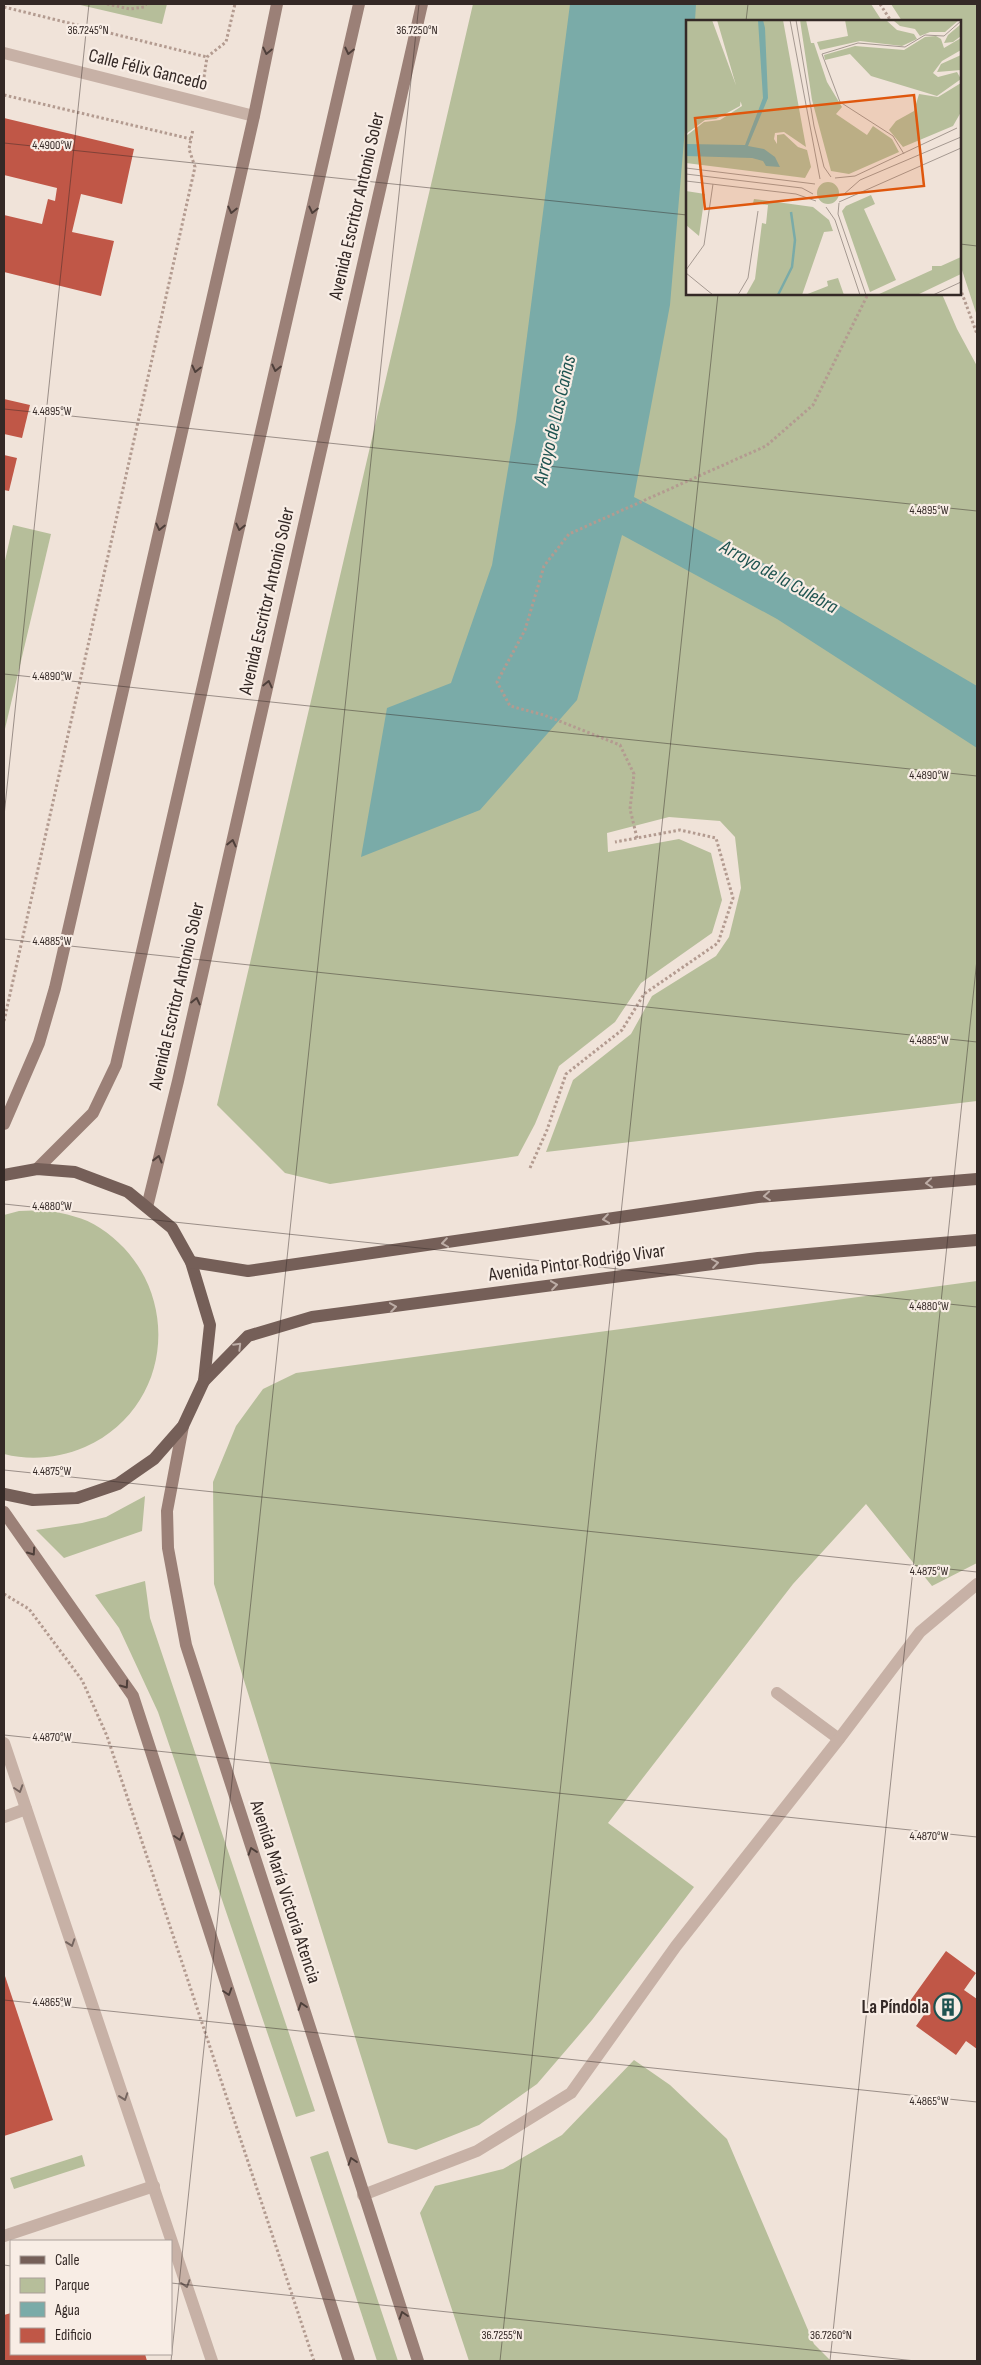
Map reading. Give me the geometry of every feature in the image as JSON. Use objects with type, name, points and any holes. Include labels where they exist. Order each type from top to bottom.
[{"type":"main road","points":[[4,1175],[36,1169],[75,1172],[128,1192],[172,1228],[192,1262],[210,1325],[204,1381],[183,1426],[154,1460],[118,1484],[77,1498],[33,1500],[4,1494]]},
{"type":"main road","name":"Avenida Pintor Rodrigo Vivar","points":[[192,1262],[248,1272],[758,1197],[977,1179]]},
{"type":"main road","name":"Avenida Pintor Rodrigo Vivar","points":[[204,1381],[248,1336],[312,1318],[758,1258],[977,1240]]},
{"type":"street","points":[[4,1124],[39,1043],[55,988],[254,116],[277,4]]},
{"type":"street","points":[[36,1169],[93,1112],[116,1064],[359,4]]},
{"type":"street","name":"Avenida Escritor Antonio Soler","points":[[147,1207],[182,1061],[422,4]]},
{"type":"street","name":"Calle Félix Gancedo","points":[[4,53],[254,116]]},
{"type":"street","name":"Avenida María Victoria Atencia","points":[[183,1426],[167,1511],[168,1548],[186,1645],[418,2361]]},
{"type":"street","points":[[4,1512],[133,1696],[349,2361]]},
{"type":"street","points":[[363,2195],[477,2151],[571,2093],[676,1946],[839,1739],[920,1632],[977,1584]]},
{"type":"street","points":[[777,1693],[839,1739]]},
{"type":"street","points":[[4,1743],[172,2240]]},
{"type":"street","points":[[4,1817],[26,1809]]},
{"type":"street","points":[[4,2236],[154,2186]]},
{"type":"street","points":[[172,2240],[212,2361]]},
{"type":"path","points":[[107,4],[130,9],[146,4]]},
{"type":"path","points":[[4,1021],[195,167],[189,149],[208,57],[226,42],[235,4]]},
{"type":"path","points":[[880,4],[891,20]]},
{"type":"path","points":[[4,8],[208,57]]},
{"type":"path","points":[[4,95],[191,139]]},
{"type":"path","points":[[961,291],[977,334]]},
{"type":"path","points":[[637,838],[630,809],[634,774],[620,745],[544,715],[510,706],[497,682],[525,630],[544,566],[569,534],[766,446],[813,405],[868,295]]},
{"type":"path","points":[[530,1168],[547,1130],[566,1074],[622,1030],[644,994],[718,943],[733,898],[716,838],[680,830],[615,842]]},
{"type":"path","points":[[4,1594],[28,1609],[82,1680],[107,1736],[314,2361]]},
{"type":"green space","points":[[76,4],[167,4],[162,24]]},
{"type":"green space","points":[[473,4],[871,4],[881,20],[686,20],[686,295],[942,295],[957,329],[977,366],[977,1101],[546,1152],[573,1080],[631,1034],[652,996],[716,956],[729,937],[741,888],[735,837],[720,821],[669,817],[607,833],[608,852],[679,839],[711,853],[722,900],[712,933],[641,983],[615,1022],[559,1066],[535,1124],[518,1156],[330,1184],[285,1173],[217,1105]]},
{"type":"green space","points":[[891,4],[977,4],[977,316],[961,267],[961,20],[901,20]]},
{"type":"green space","points":[[13,525],[51,534],[4,733],[4,565]]},
{"type":"green space","points":[[47,1210],[74,1216],[94,1224],[127,1251],[146,1279],[156,1310],[158,1342],[152,1374],[138,1403],[115,1428],[85,1447],[75,1451],[35,1458],[4,1454],[4,1215],[19,1211]]},
{"type":"green space","points":[[977,1281],[977,1563],[932,1586],[866,1504],[793,1584],[608,1823],[694,1887],[592,2020],[537,2084],[479,2125],[416,2150],[388,2143],[214,1584],[213,1482],[236,1426],[263,1389],[296,1373]]},
{"type":"green space","points":[[145,1496],[142,1531],[64,1558],[36,1530],[82,1523],[106,1517]]},
{"type":"green space","points":[[145,1581],[150,1618],[315,2111],[296,2117],[158,1712],[119,1628],[95,1595]]},
{"type":"green space","points":[[634,2060],[670,2085],[727,2139],[814,2344],[831,2361],[469,2361],[420,2213],[435,2186],[503,2169],[562,2135]]},
{"type":"green space","points":[[328,2151],[398,2361],[377,2361],[310,2157]]},
{"type":"green space","points":[[82,2155],[85,2166],[14,2189],[10,2178]]},
{"type":"water","points":[[570,4],[696,4],[695,20],[686,20],[686,117],[670,305],[634,497],[798,581],[977,686],[977,748],[777,619],[622,535],[577,700],[480,810],[361,857],[387,708],[451,683],[492,565],[516,421]]},
{"type":"building","points":[[4,118],[134,149],[122,204],[81,194],[72,232],[114,241],[101,296],[4,272],[4,215],[42,224],[48,199],[55,201],[57,188],[4,175]]},
{"type":"building","points":[[4,399],[30,405],[22,438],[4,434]]},
{"type":"building","points":[[4,455],[17,458],[9,491],[4,490]]},
{"type":"building","name":"La Píndola","points":[[946,1951],[976,1973],[964,1990],[977,1999],[977,2049],[966,2041],[956,2055],[916,2026],[926,2012],[910,2001]]},
{"type":"building","points":[[4,1973],[53,2120],[4,2136]]},
{"type":"building","points":[[10,2313],[10,2355],[145,2355],[147,2361],[4,2361],[4,2315]]},
{"type":"place","name":"La Píndola","points":[[948,2007]]},
{"type":"water label","name":"Arroyo de Las Cañas","points":[[555,420]]},
{"type":"water label","name":"Arroyo de la Culebra","points":[[779,577]]}]
